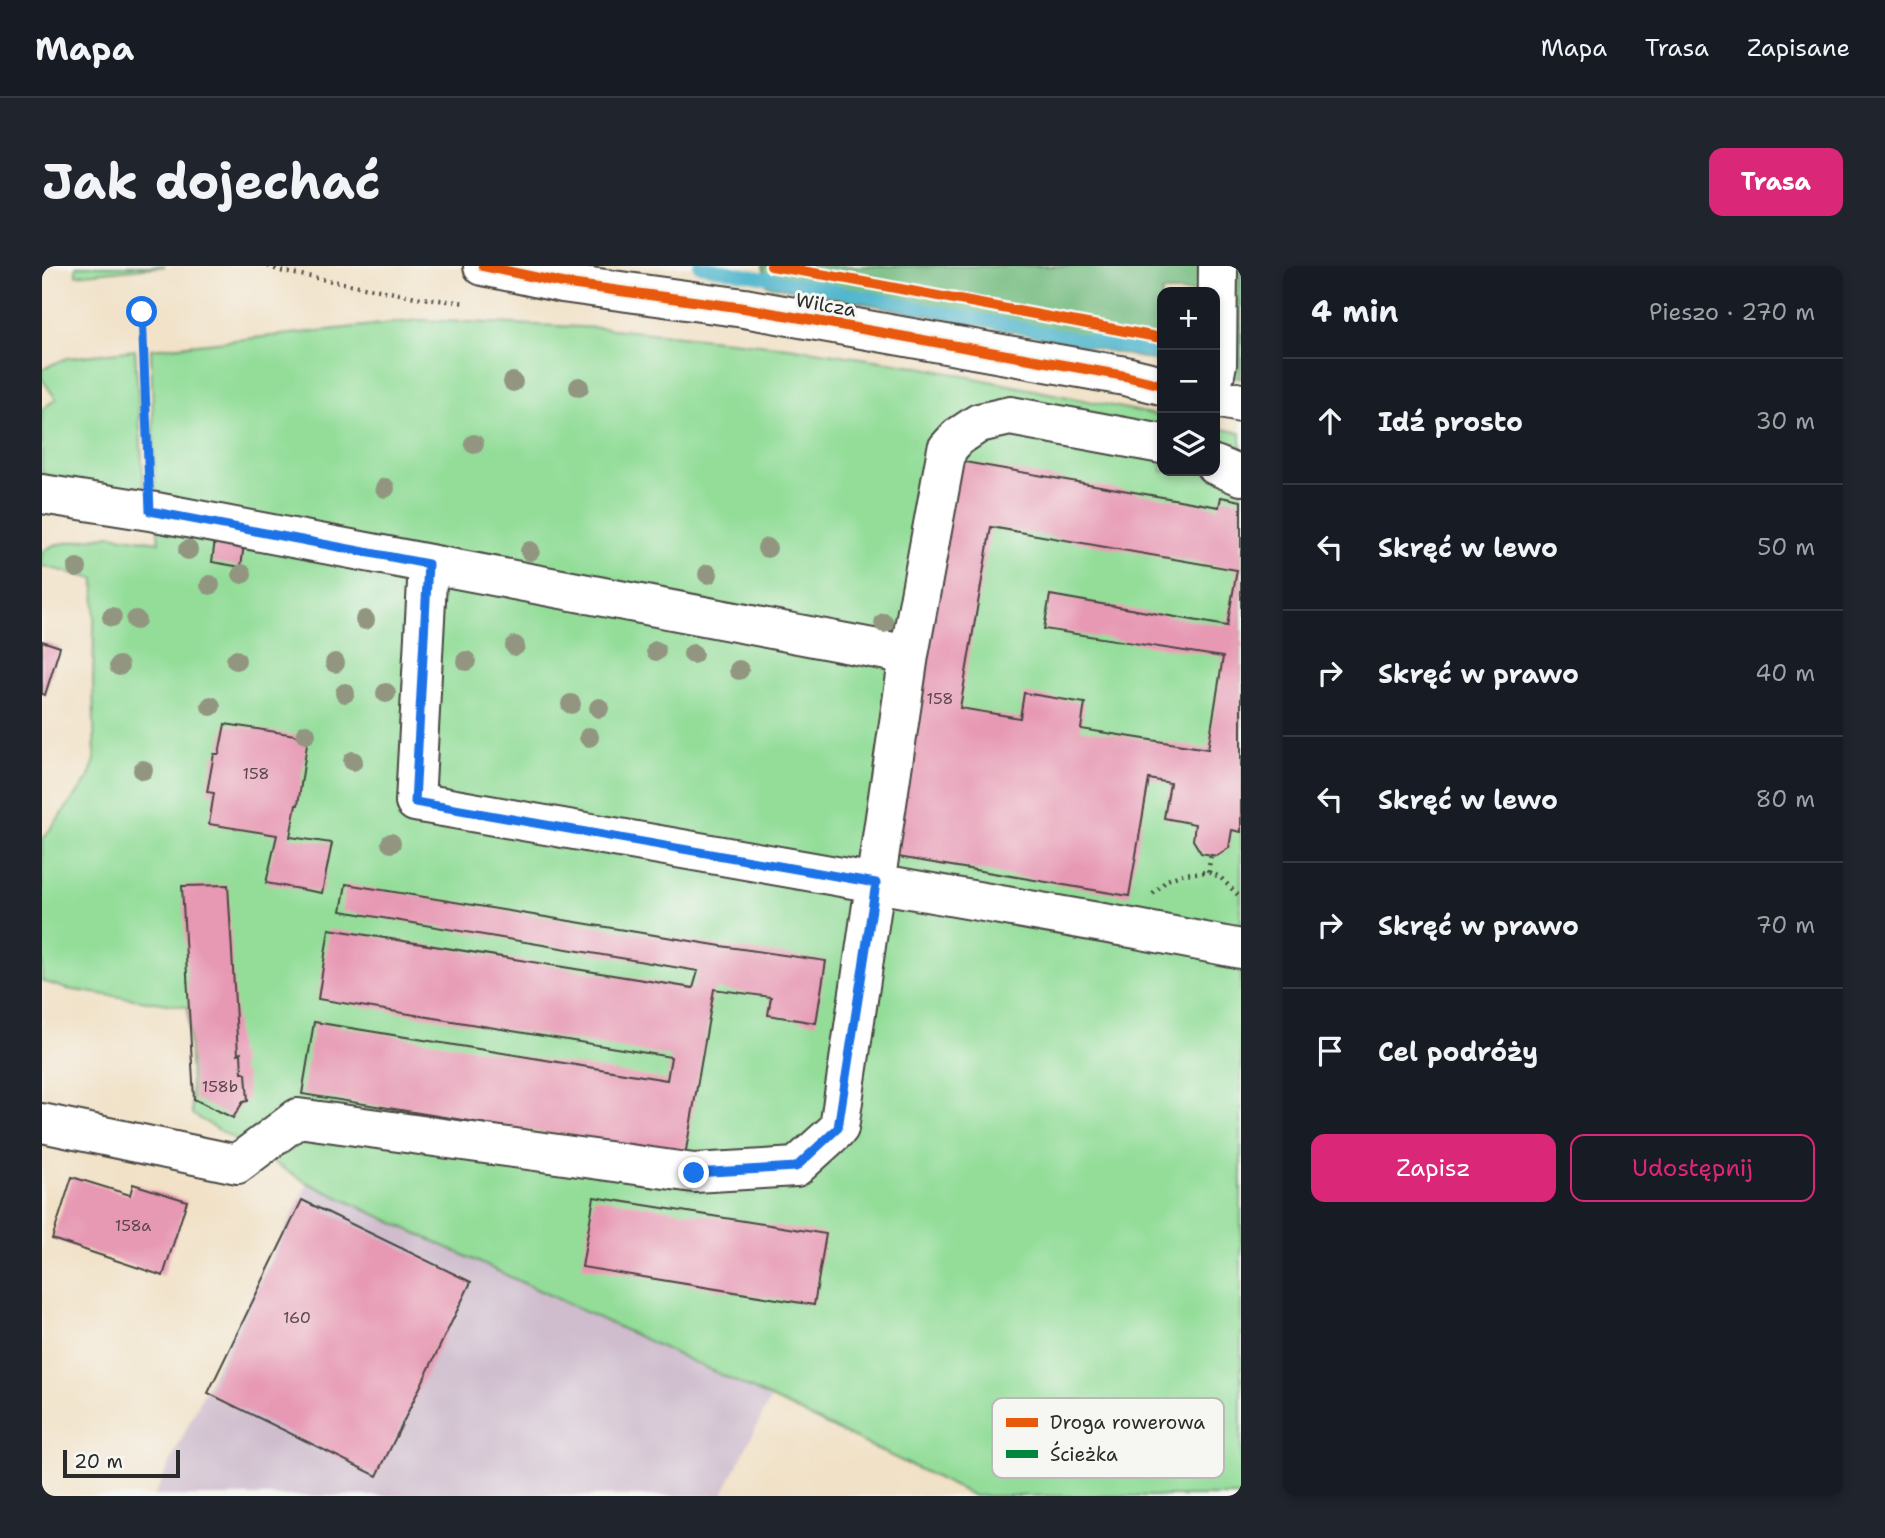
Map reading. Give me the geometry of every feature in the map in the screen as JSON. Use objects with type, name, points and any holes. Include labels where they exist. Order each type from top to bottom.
[{"type":"street","name":"Wilcza","points":[[483,266],[562,283],[744,308],[1157,384]]},
{"type":"street","points":[[1217,350],[1218,266]]},
{"type":"street","points":[[1220,399],[1241,403]]},
{"type":"street","points":[[42,1123],[237,1164],[298,1118],[694,1173],[796,1167],[838,1128],[909,655],[947,449],[958,437],[979,423],[1010,416],[1157,443]]},
{"type":"street","points":[[1220,467],[1241,476]]},
{"type":"street","points":[[42,494],[150,511],[909,655]]},
{"type":"street","points":[[428,564],[415,802],[1241,949]]},
{"type":"path","points":[[268,266],[280,271],[421,298]]},
{"type":"path","points":[[771,266],[1157,337]]},
{"type":"path","points":[[142,312],[150,511]]},
{"type":"path","points":[[1208,872],[1211,855]]},
{"type":"path","points":[[1137,929],[1146,900],[1167,880],[1183,874],[1208,872],[1220,877],[1241,898]]},
{"type":"shaded area","points":[[308,1183],[771,1398],[722,1496],[154,1496]]},
{"type":"green space","points":[[76,266],[165,266],[76,275]]},
{"type":"green space","points":[[763,266],[1241,266],[1241,379],[1220,374],[1220,287],[1157,287],[1157,361],[767,285]]},
{"type":"green space","points":[[420,320],[602,328],[788,347],[915,366],[1157,415],[1157,476],[1220,476],[1220,428],[1241,433],[1241,1496],[974,1496],[771,1398],[308,1183],[192,1114],[188,1007],[67,989],[42,981],[42,840],[88,779],[95,760],[95,579],[42,566],[42,551],[54,545],[110,535],[159,542],[151,349]]},
{"type":"green space","points":[[135,350],[144,493],[42,474],[42,409],[56,399],[42,379],[42,369],[67,358]]},
{"type":"building","points":[[959,461],[1219,507],[1221,497],[1241,501],[1241,832],[1232,830],[1229,848],[1217,856],[1201,853],[1193,840],[1195,824],[1164,818],[1170,783],[1149,779],[1129,896],[892,856]],"holes":[[[991,527],[1237,570],[1227,626],[1050,595],[1044,629],[1223,657],[1208,749],[1081,729],[1085,703],[1024,693],[1020,718],[960,708]]]},
{"type":"building","points":[[215,540],[244,544],[241,567],[212,562]]},
{"type":"building","points":[[42,641],[60,647],[45,695],[42,694]]},
{"type":"building","points":[[225,724],[308,737],[298,805],[290,837],[332,843],[322,893],[266,883],[277,835],[209,824],[214,793],[207,792],[214,754],[219,754]]},
{"type":"building","points":[[346,884],[826,961],[816,1023],[768,1015],[771,997],[714,989],[685,1156],[302,1094],[314,1022],[667,1080],[671,1057],[318,999],[329,929],[693,988],[698,971],[341,911]]},
{"type":"building","points":[[228,885],[238,1054],[241,1053],[242,1073],[246,1073],[248,1101],[243,1102],[233,1118],[194,1099],[182,886]]},
{"type":"building","points":[[72,1177],[130,1195],[133,1184],[187,1201],[163,1276],[52,1239]]},
{"type":"building","points":[[594,1197],[826,1234],[814,1305],[582,1267]]},
{"type":"building","points":[[302,1200],[471,1282],[377,1476],[208,1393]]},
{"type":"waterway","points":[[699,266],[1157,354]]},
{"type":"cycle path","points":[[483,266],[562,283],[744,308],[1157,384]]},
{"type":"cycle path","points":[[771,266],[1157,337]]},
{"type":"route","points":[[142,312],[150,511],[428,564],[415,802],[876,883],[838,1128],[796,1167],[694,1173]]}]
